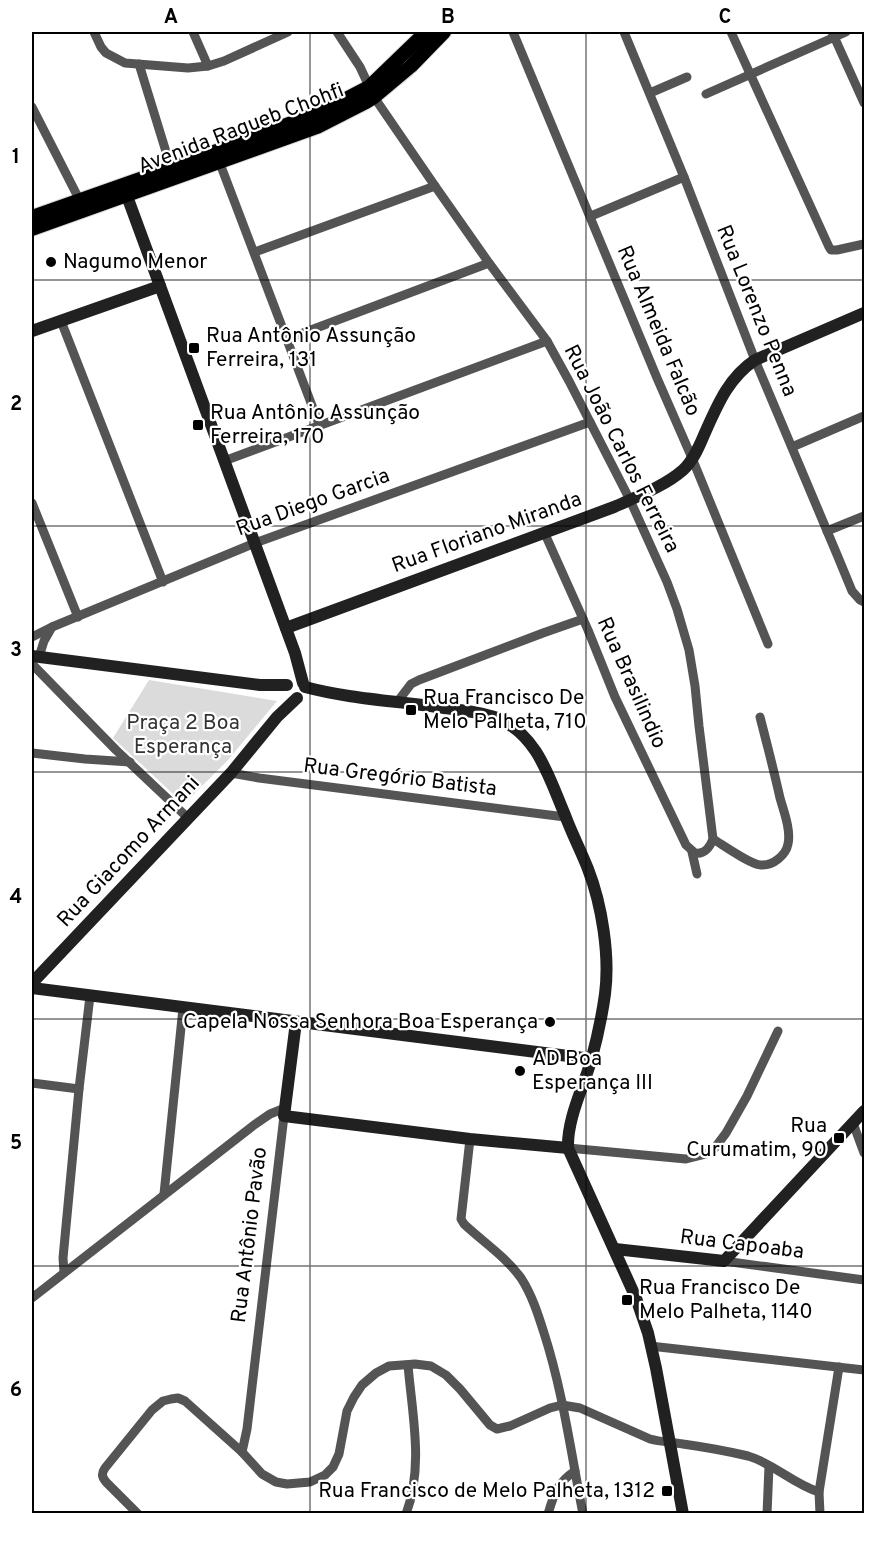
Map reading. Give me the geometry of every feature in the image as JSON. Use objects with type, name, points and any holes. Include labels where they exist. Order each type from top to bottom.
[{"type":"main road","name":"Avenida Ragueb Chohfi","points":[[32,216],[79,200],[125,190],[219,162],[317,127],[366,102],[371,92],[426,32]]},
{"type":"main road","name":"Avenida Ragueb Chohfi","points":[[32,230],[171,168],[371,92],[411,66],[444,32]]},
{"type":"street","points":[[94,32],[106,53],[125,63],[188,68],[208,66],[288,32]]},
{"type":"street","points":[[193,32],[208,66]]},
{"type":"street","name":"Rua João Carlos Ferreira","points":[[338,32],[360,67],[371,92],[489,263],[547,341],[630,500],[667,582],[689,650],[713,839]]},
{"type":"street","name":"Rua Almeida Falcão","points":[[513,32],[768,644]]},
{"type":"street","name":"Rua Lorenzo Penna","points":[[624,32],[684,177],[755,360],[852,591],[862,601]]},
{"type":"street","points":[[731,32],[831,250],[864,244]]},
{"type":"street","points":[[706,94],[751,75],[833,34],[846,32]]},
{"type":"street","points":[[833,34],[864,103]]},
{"type":"street","points":[[139,64],[171,168]]},
{"type":"street","points":[[650,93],[687,77]]},
{"type":"street","points":[[32,107],[79,200]]},
{"type":"street","points":[[219,162],[319,424]]},
{"type":"street","points":[[591,216],[684,177]]},
{"type":"street","points":[[255,252],[435,186]]},
{"type":"street","points":[[125,190],[295,653],[295,690]]},
{"type":"street","points":[[287,339],[489,263]]},
{"type":"street","points":[[32,331],[160,286]]},
{"type":"street","points":[[692,458],[714,411],[732,380],[745,367],[755,360],[864,313]]},
{"type":"street","points":[[61,321],[163,582]]},
{"type":"street","points":[[224,461],[547,341]]},
{"type":"street","points":[[792,447],[864,416]]},
{"type":"street","name":"Rua Diego Garcia","points":[[32,637],[255,543],[590,422]]},
{"type":"street","name":"Rua Floriano Miranda","points":[[286,628],[614,507],[683,470],[692,458]]},
{"type":"street","points":[[32,503],[78,617]]},
{"type":"street","points":[[827,531],[864,516]]},
{"type":"street","name":"Rua Brasilindio","points":[[545,534],[615,697],[689,848],[696,874]]},
{"type":"street","points":[[398,701],[411,684],[419,680],[583,619]]},
{"type":"street","points":[[34,659],[52,627]]},
{"type":"street","points":[[34,659],[398,701],[484,714],[510,725],[530,741],[544,762],[589,871],[596,893],[607,960],[605,993],[592,1059],[569,1131],[568,1148],[615,1249],[648,1333],[683,1514]]},
{"type":"street","points":[[34,659],[116,750],[188,818]]},
{"type":"street","name":"Rua Giacomo Armani","points":[[32,986],[231,773],[277,717],[295,690]]},
{"type":"street","points":[[689,848],[698,854],[702,853],[713,839],[760,866],[774,862],[783,854],[788,845],[785,815],[760,717]]},
{"type":"street","points":[[32,753],[130,762]]},
{"type":"street","name":"Rua Gregório Batista","points":[[231,773],[565,817]]},
{"type":"street","points":[[32,986],[90,996],[592,1059]]},
{"type":"street","points":[[64,1272],[63,1257],[90,996]]},
{"type":"street","points":[[164,1194],[183,1008]]},
{"type":"street","name":"Rua Antônio Pavão","points":[[242,1452],[247,1429],[296,1022]]},
{"type":"street","points":[[32,1298],[270,1114],[285,1112],[470,1139],[686,1159],[706,1154],[714,1149],[726,1133],[747,1096],[778,1031]]},
{"type":"street","points":[[32,1083],[79,1089]]},
{"type":"street","points":[[724,1261],[864,1111]]},
{"type":"street","points":[[853,1123],[864,1153]]},
{"type":"street","points":[[470,1139],[461,1219],[471,1231],[499,1253],[516,1271],[533,1300],[551,1355],[583,1514]]},
{"type":"street","name":"Rua Capoaba","points":[[615,1249],[864,1280]]},
{"type":"street","points":[[650,1346],[864,1370]]},
{"type":"street","points":[[138,1514],[106,1482],[102,1473],[152,1410],[163,1401],[178,1398],[185,1401],[242,1452],[262,1474],[276,1482],[300,1484],[325,1475],[333,1467],[339,1454],[347,1411],[362,1385],[389,1366],[415,1364],[431,1366],[446,1375],[490,1425],[497,1429],[510,1426],[550,1408],[562,1405],[580,1408],[650,1439],[748,1456],[770,1466],[799,1484],[819,1492]]},
{"type":"street","points":[[406,1514],[414,1484],[416,1457],[408,1365]]},
{"type":"street","points":[[820,1514],[819,1492],[839,1367]]},
{"type":"street","points":[[767,1514],[770,1466]]},
{"type":"street","points":[[548,1514],[561,1482],[574,1472]]},
{"type":"green space","name":"Praça 2 Boa Esperança","points":[[149,680],[277,701],[228,760],[184,804],[113,738]]},
{"type":"place","name":"Nagumo Menor","points":[[51,262]]},
{"type":"place","name":"Rua Antônio Assunção Ferreira, 131","points":[[194,348]]},
{"type":"place","name":"Rua Antônio Assunção Ferreira, 170","points":[[198,425]]},
{"type":"place","name":"Rua Francisco De Melo Palheta, 710","points":[[411,710]]},
{"type":"place","name":"Capela Nossa Senhora Boa Esperança","points":[[550,1022]]},
{"type":"place","name":"AD Boa Esperança III","points":[[520,1071]]},
{"type":"place","name":"Rua Curumatim, 90","points":[[839,1138]]},
{"type":"place","name":"Rua Francisco De Melo Palheta, 1140","points":[[627,1300]]},
{"type":"place","name":"Rua Francisco de Melo Palheta, 1312","points":[[667,1491]]}]
